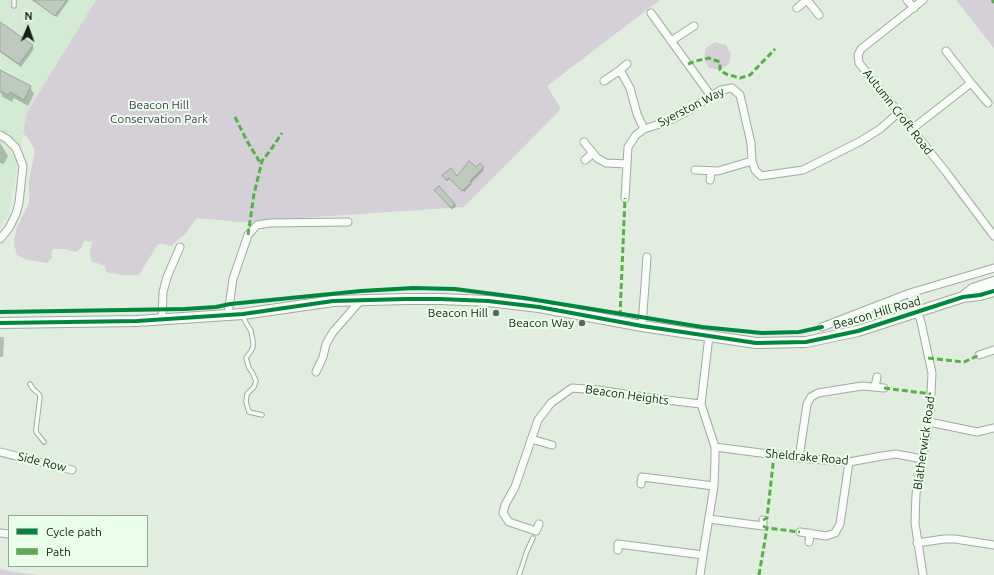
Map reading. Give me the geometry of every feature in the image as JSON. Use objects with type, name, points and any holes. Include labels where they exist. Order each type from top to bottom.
[{"type":"street","points":[[797,8],[807,0],[819,15]]},
{"type":"street","points":[[907,0],[914,8]]},
{"type":"street","name":"Autumn Croft Road","points":[[923,0],[861,49],[858,55],[859,63],[946,172],[994,236]]},
{"type":"street","points":[[651,14],[711,96]]},
{"type":"street","points":[[671,41],[694,26]]},
{"type":"street","points":[[946,51],[988,103]]},
{"type":"street","points":[[604,81],[628,64]]},
{"type":"street","points":[[620,70],[630,88],[637,114],[644,129]]},
{"type":"street","points":[[912,129],[971,83]]},
{"type":"street","name":"Syerston Way","points":[[626,198],[628,147],[636,135],[644,129],[666,122],[686,112],[721,90],[732,88],[740,95],[751,143],[752,161]]},
{"type":"street","points":[[696,170],[718,171],[752,161],[755,170],[761,176],[803,170],[859,142],[880,129],[898,112]]},
{"type":"street","points":[[0,135],[7,139],[16,148],[23,166],[19,203],[16,214],[9,228],[0,239]]},
{"type":"street","points":[[584,142],[597,158],[606,163],[627,164]]},
{"type":"street","points":[[585,160],[593,153]]},
{"type":"street","points":[[710,180],[711,171]]},
{"type":"street","points":[[228,314],[233,279],[248,235],[257,225],[270,223],[348,222]]},
{"type":"street","points":[[162,319],[163,292],[167,277],[180,247]]},
{"type":"street","points":[[642,326],[647,257]]},
{"type":"street","name":"Beacon Hill Road","points":[[822,327],[910,293],[994,268]]},
{"type":"street","name":"Beacon Hill Road","points":[[963,297],[973,289],[994,282]]},
{"type":"street","name":"Beacon Hill Road","points":[[0,323],[138,321],[243,314],[333,301],[440,299],[488,301],[539,307],[642,326],[756,343],[806,342],[858,331],[963,297],[980,295],[994,291]]},
{"type":"street","name":"Beacon Hill Road","points":[[910,293],[918,312]]},
{"type":"street","points":[[316,372],[332,332],[360,300]]},
{"type":"street","name":"Blatherwick Road","points":[[918,312],[932,373],[929,422],[916,494],[915,523],[923,575]]},
{"type":"street","points":[[700,575],[714,486],[715,447],[701,404],[709,336]]},
{"type":"street","points":[[979,355],[994,350]]},
{"type":"street","points":[[875,387],[877,377]]},
{"type":"street","points":[[799,458],[807,404],[811,397],[818,393],[862,386],[884,388]]},
{"type":"street","name":"Beacon Heights","points":[[535,535],[509,522],[503,513],[505,505],[515,487],[538,420],[551,403],[572,388],[598,390],[701,404]]},
{"type":"street","points":[[929,422],[977,432],[994,428]]},
{"type":"street","points":[[531,439],[552,445]]},
{"type":"street","name":"Sheldrake Road","points":[[715,447],[799,458],[849,462],[896,454],[922,459]]},
{"type":"street","name":"Side Row","points":[[0,452],[72,470]]},
{"type":"street","name":"Side Row","points":[[10,463],[12,455]]},
{"type":"street","points":[[800,532],[826,536],[835,533],[840,524],[849,462]]},
{"type":"street","points":[[642,477],[714,486]]},
{"type":"street","points":[[709,519],[763,526]]},
{"type":"street","points":[[535,535],[539,524]]},
{"type":"street","points":[[809,542],[810,533]]},
{"type":"street","points":[[918,543],[955,539],[994,545]]},
{"type":"street","points":[[618,544],[703,555]]},
{"type":"lane","points":[[14,0],[14,6]]},
{"type":"lane","points":[[243,314],[251,332],[253,342],[251,351],[246,358],[249,368],[256,381],[254,387],[247,394],[246,402],[249,412],[262,415]]},
{"type":"lane","points":[[30,384],[40,397],[36,429],[44,442]]},
{"type":"lane","points":[[519,575],[527,551],[535,535]]},
{"type":"path","points":[[259,0],[218,38],[212,60],[214,97],[222,108],[252,127],[271,133],[292,133],[341,115],[398,78],[411,58],[424,0]]},
{"type":"shaded area","points":[[0,0],[96,0],[27,112],[8,215],[0,226]]},
{"type":"green space","name":"Beacon Hill Conservation Park","points":[[96,0],[660,0],[547,86],[561,109],[464,207],[240,222],[197,218],[186,233],[171,246],[158,244],[139,275],[123,275],[106,272],[105,266],[91,261],[90,252],[92,242],[84,241],[81,248],[76,252],[65,249],[54,249],[51,252],[52,258],[47,263],[28,260],[17,255],[14,244],[16,229],[29,203],[29,181],[35,150],[23,133],[27,112]]},
{"type":"green space","points":[[956,0],[994,0],[994,48]]},
{"type":"green space","points":[[715,42],[726,45],[731,54],[729,64],[720,70],[709,68],[704,59],[706,48]]},
{"type":"green space","points":[[0,569],[14,572],[39,575],[0,575]]},
{"type":"building","points":[[33,0],[67,0],[55,16]]},
{"type":"building","points":[[0,22],[33,45],[19,64],[0,51]]},
{"type":"building","points":[[0,70],[31,86],[24,100],[10,92],[8,95],[0,91]]},
{"type":"building","points":[[469,161],[476,167],[480,163],[484,167],[470,181],[472,182],[462,191],[449,178],[446,180],[442,175],[451,168],[457,176]]},
{"type":"building","points":[[439,186],[455,204],[451,208],[434,190]]},
{"type":"marked path","points":[[688,64],[709,58],[720,62],[720,70],[726,74],[740,78],[750,75],[775,49]]},
{"type":"marked path","points":[[235,117],[261,164]]},
{"type":"marked path","points":[[248,235],[254,194],[262,161],[282,133]]},
{"type":"marked path","points":[[620,316],[625,198]]},
{"type":"marked path","points":[[928,358],[964,362],[979,355]]},
{"type":"marked path","points":[[884,388],[931,394]]},
{"type":"marked path","points":[[763,520],[767,518],[774,455]]},
{"type":"marked path","points":[[763,526],[767,528],[800,532]]},
{"type":"marked path","points":[[759,575],[767,528]]},
{"type":"cycle path","points":[[0,312],[185,309],[361,291],[413,288],[455,289],[524,298],[702,327],[762,333],[799,332],[822,327]]},
{"type":"cycle path","points":[[0,323],[137,321],[243,314],[333,301],[440,299],[488,301],[539,307],[642,326],[756,343],[806,342],[858,331],[963,297],[980,295],[994,291]]},
{"type":"place","name":"Beacon Hill","points":[[496,313]]},
{"type":"place","name":"Beacon Way","points":[[582,323]]}]
